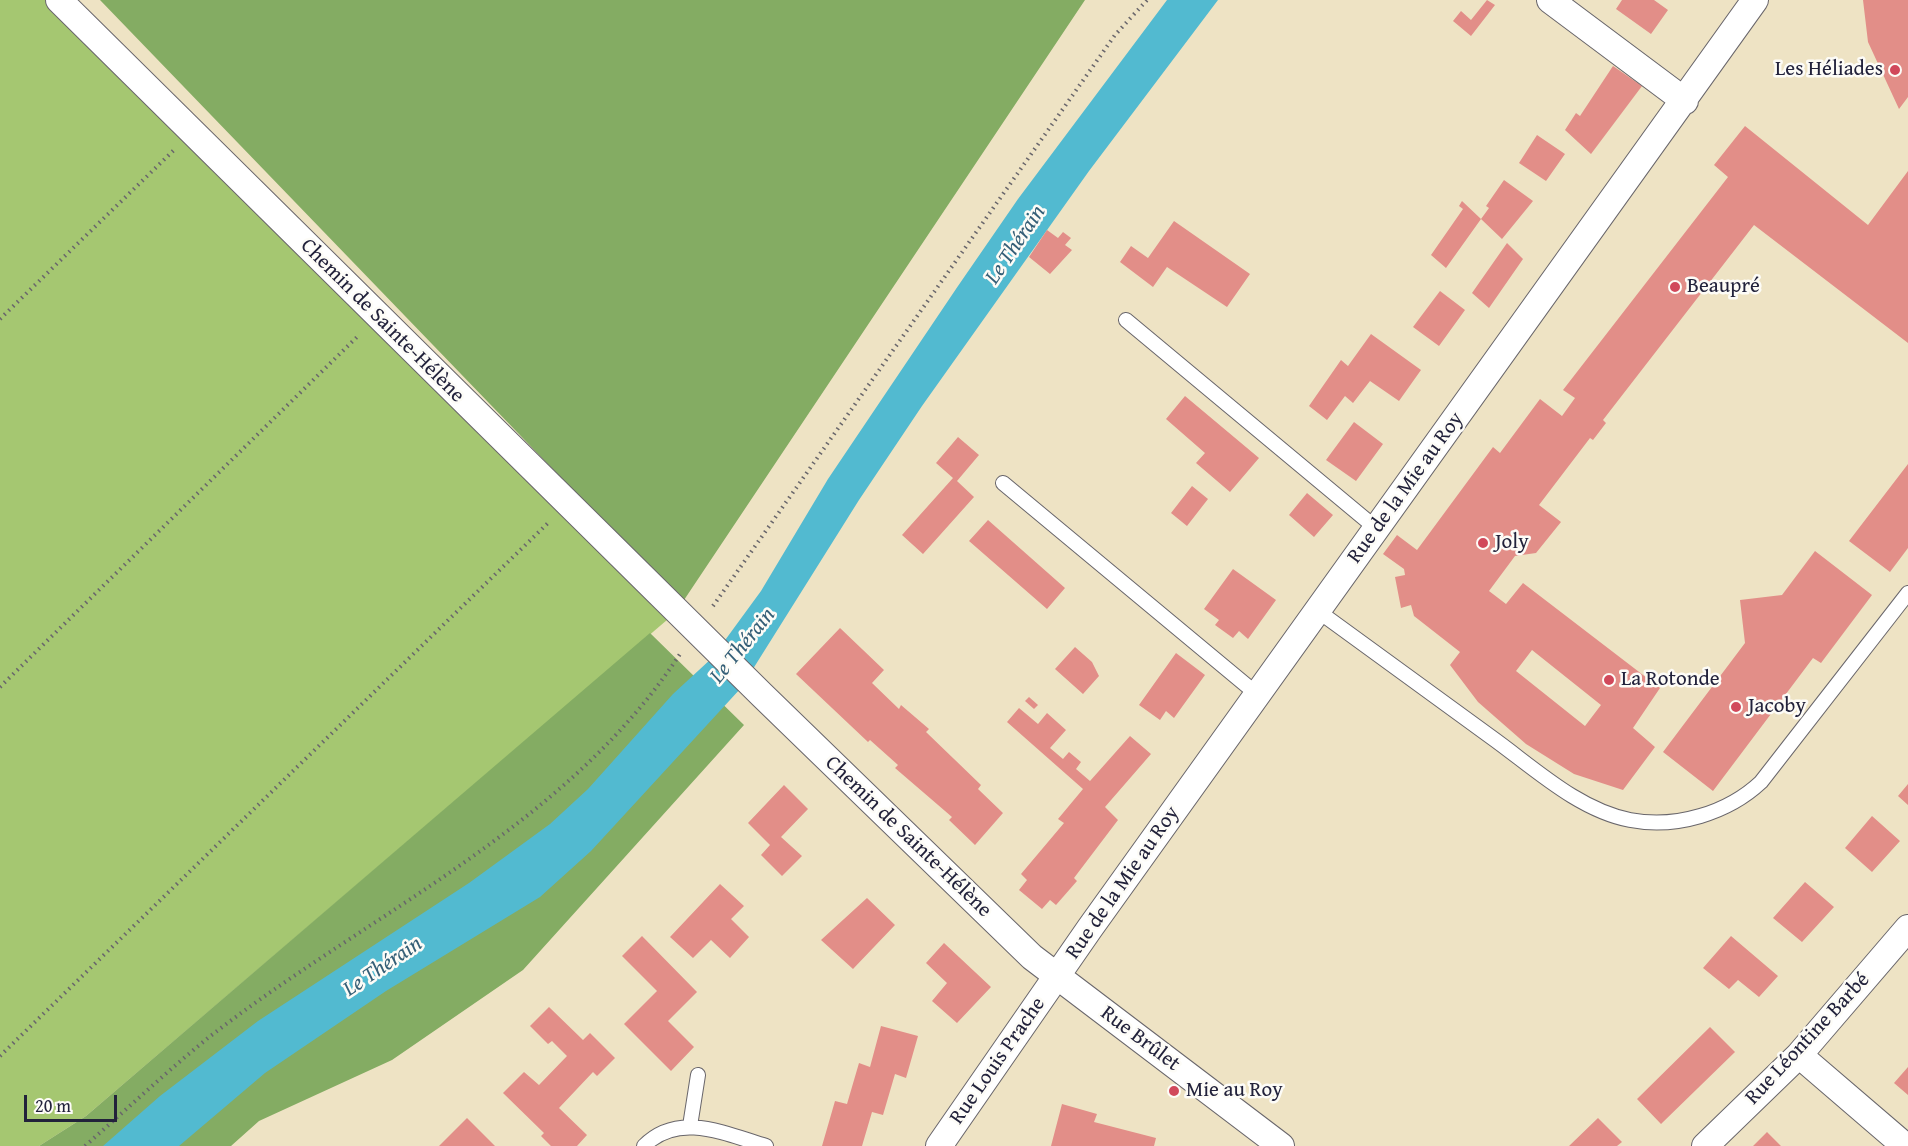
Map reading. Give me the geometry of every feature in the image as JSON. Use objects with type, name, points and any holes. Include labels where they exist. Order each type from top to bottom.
[{"type":"street","name":"Chemin de Sainte-Hélène","points":[[59,0],[762,695],[1032,957],[1057,977]]},
{"type":"street","points":[[1550,0],[1685,101]]},
{"type":"street","name":"Rue de la Mie au Roy","points":[[1057,977],[1755,0]]},
{"type":"street","name":"Rue Léontine Barbé","points":[[1705,1146],[1799,1055],[1908,928]]},
{"type":"street","name":"Rue Louis Prache","points":[[939,1146],[1057,977]]},
{"type":"street","name":"Rue Brûlet","points":[[1057,977],[1281,1146]]},
{"type":"street","points":[[1799,1055],[1905,1146]]},
{"type":"lane","points":[[1126,320],[1377,529]]},
{"type":"lane","points":[[1003,483],[1258,695]]},
{"type":"lane","points":[[1318,611],[1562,789],[1612,815],[1648,822],[1704,815],[1721,809],[1749,793],[1761,782],[1908,593]]},
{"type":"lane","points":[[690,1126],[698,1075]]},
{"type":"lane","points":[[644,1146],[654,1136],[690,1126],[766,1146]]},
{"type":"path","points":[[0,319],[192,133]]},
{"type":"path","points":[[0,687],[378,316]]},
{"type":"path","points":[[0,1056],[568,504]]},
{"type":"green space","points":[[0,0],[49,0],[674,614],[86,1116],[39,1146],[0,1146]]},
{"type":"green space","points":[[100,0],[1085,0],[682,603]]},
{"type":"green space","points":[[650,633],[744,725],[523,970],[392,1060],[259,1121],[231,1146],[39,1146],[86,1116]]},
{"type":"water","name":"Le Thérain","points":[[1167,0],[1218,0],[1089,171],[922,406],[859,500],[741,688],[591,851],[540,897],[386,991],[265,1073],[179,1146],[103,1146],[160,1096],[258,1021],[469,883],[550,824],[588,789],[673,694],[712,658],[761,591],[828,479],[1018,199]]},
{"type":"building","points":[[1487,0],[1495,5],[1471,36],[1453,21],[1461,11],[1471,20]]},
{"type":"building","points":[[1622,0],[1654,0],[1668,10],[1651,34],[1616,9]]},
{"type":"building","name":"Les Héliades","points":[[1863,0],[1908,0],[1908,97],[1899,109],[1868,42]]},
{"type":"building","points":[[1613,66],[1642,86],[1591,154],[1565,130],[1576,113],[1580,116]]},
{"type":"building","points":[[1745,126],[1868,225],[1908,171],[1908,343],[1754,225],[1603,420],[1606,423],[1593,440],[1590,438],[1539,505],[1561,522],[1536,553],[1515,556],[1489,591],[1506,604],[1523,583],[1660,688],[1633,728],[1655,747],[1623,790],[1574,774],[1526,744],[1478,702],[1450,665],[1460,652],[1414,616],[1411,605],[1401,608],[1395,577],[1405,575],[1404,569],[1383,554],[1397,535],[1417,550],[1493,447],[1500,453],[1540,399],[1562,416],[1575,398],[1563,390],[1728,177],[1714,165]],"holes":[[[1532,650],[1601,705],[1585,726],[1516,671]]]},
{"type":"building","points":[[1537,135],[1565,154],[1546,181],[1519,163]]},
{"type":"building","points":[[1504,180],[1533,201],[1502,239],[1481,219],[1489,208],[1486,206]]},
{"type":"building","points":[[1462,201],[1481,219],[1446,268],[1431,255],[1463,209],[1459,206]]},
{"type":"building","points":[[1174,221],[1250,274],[1227,307],[1167,267],[1153,287],[1120,262],[1131,246],[1148,258]]},
{"type":"building","points":[[1047,230],[1058,238],[1063,232],[1071,238],[1065,245],[1072,250],[1050,274],[1029,257]]},
{"type":"building","points":[[1507,243],[1523,259],[1489,308],[1472,293]]},
{"type":"building","points":[[1440,291],[1465,310],[1439,346],[1413,327]]},
{"type":"building","points":[[1371,334],[1421,370],[1399,401],[1370,381],[1353,403],[1345,396],[1327,420],[1309,406],[1341,360],[1348,366]]},
{"type":"building","points":[[1185,396],[1259,458],[1230,492],[1196,463],[1205,453],[1166,419]]},
{"type":"building","points":[[1354,422],[1383,444],[1356,481],[1326,460]]},
{"type":"building","points":[[958,437],[979,455],[957,481],[974,497],[923,554],[902,535],[953,478],[936,463]]},
{"type":"building","points":[[1908,464],[1908,548],[1890,572],[1849,541]]},
{"type":"building","points":[[1192,486],[1208,499],[1187,526],[1171,513]]},
{"type":"building","points":[[1307,493],[1333,515],[1314,537],[1289,515]]},
{"type":"building","points":[[988,520],[1065,588],[1047,609],[969,541]]},
{"type":"building","name":"Jacoby","points":[[1815,551],[1872,595],[1821,663],[1813,658],[1713,791],[1663,752],[1745,643],[1740,600],[1782,595]]},
{"type":"building","points":[[1233,569],[1276,600],[1248,639],[1239,631],[1233,638],[1215,625],[1219,620],[1204,609]]},
{"type":"building","points":[[840,628],[884,670],[872,683],[899,709],[901,705],[929,729],[926,732],[981,785],[978,789],[1003,813],[975,845],[949,820],[952,817],[895,768],[898,765],[870,740],[868,742],[796,674]]},
{"type":"building","points":[[1075,647],[1092,662],[1099,676],[1083,694],[1055,669]]},
{"type":"building","points":[[1176,653],[1205,675],[1174,718],[1166,711],[1160,720],[1139,705]]},
{"type":"building","points":[[1029,697],[1038,705],[1034,709],[1025,701]]},
{"type":"building","points":[[1019,708],[1038,724],[1047,713],[1066,730],[1050,748],[1063,759],[1069,752],[1081,762],[1076,769],[1090,781],[1130,736],[1151,754],[1105,807],[1118,820],[1074,878],[1077,881],[1056,905],[1050,900],[1042,909],[1019,890],[1027,880],[1021,874],[1064,823],[1058,819],[1083,789],[1007,722]]},
{"type":"building","points":[[1908,784],[1908,805],[1898,796]]},
{"type":"building","points":[[784,785],[808,809],[781,837],[802,856],[782,876],[761,855],[770,845],[748,823]]},
{"type":"building","points":[[1872,816],[1900,841],[1872,872],[1845,848]]},
{"type":"building","points":[[1805,882],[1834,907],[1802,942],[1773,918]]},
{"type":"building","points":[[720,884],[744,906],[731,919],[749,937],[730,958],[711,940],[693,958],[670,937]]},
{"type":"building","points":[[867,898],[895,925],[853,969],[821,940]]},
{"type":"building","points":[[642,936],[697,992],[668,1021],[694,1047],[671,1071],[624,1024],[657,991],[622,956]]},
{"type":"building","points":[[1731,936],[1778,976],[1759,997],[1738,980],[1729,989],[1703,968]]},
{"type":"building","points":[[944,943],[991,987],[957,1023],[932,1001],[947,983],[926,963]]},
{"type":"building","points":[[549,1007],[583,1040],[590,1033],[615,1058],[597,1076],[593,1072],[559,1108],[587,1135],[577,1146],[551,1146],[541,1136],[544,1133],[503,1093],[524,1072],[539,1085],[567,1056],[552,1041],[548,1044],[530,1026]]},
{"type":"building","points":[[881,1026],[918,1036],[906,1078],[895,1074],[883,1115],[872,1112],[862,1146],[822,1146],[835,1101],[847,1104],[859,1063],[870,1067]]},
{"type":"building","points":[[1710,1027],[1735,1052],[1661,1124],[1637,1099]]},
{"type":"building","points":[[1908,1067],[1908,1095],[1894,1083]]},
{"type":"building","points":[[1062,1104],[1097,1114],[1094,1122],[1156,1138],[1154,1146],[1051,1146]]},
{"type":"building","points":[[467,1118],[495,1146],[439,1146]]},
{"type":"building","points":[[1598,1118],[1622,1142],[1617,1146],[1569,1146]]},
{"type":"building","points":[[1767,1132],[1781,1146],[1753,1146]]},
{"type":"place","name":"Les Héliades","points":[[1895,70]]},
{"type":"place","name":"Beaupré","points":[[1675,287]]},
{"type":"place","name":"Joly","points":[[1483,543]]},
{"type":"place","name":"La Rotonde","points":[[1609,680]]},
{"type":"place","name":"Jacoby","points":[[1736,707]]},
{"type":"place","name":"Mie au Roy","points":[[1174,1091]]}]
